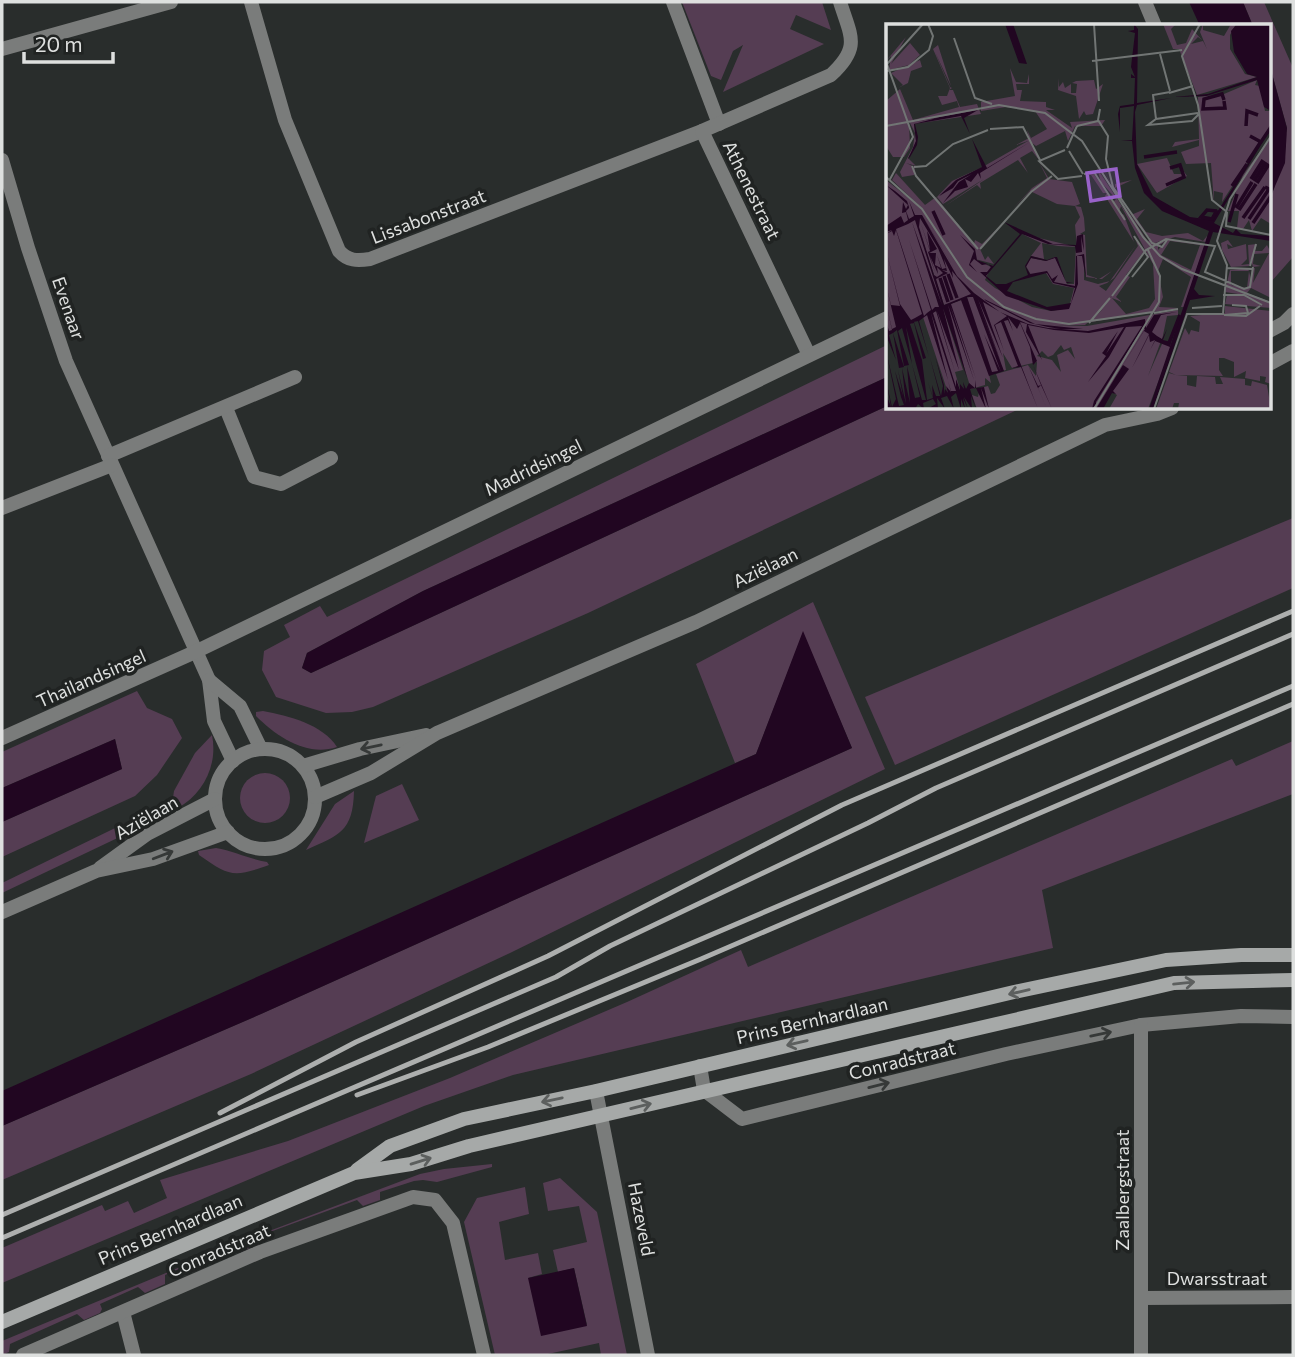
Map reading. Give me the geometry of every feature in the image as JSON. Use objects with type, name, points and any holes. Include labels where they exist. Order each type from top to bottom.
[{"type":"main road","name":"Prins Bernhardlaan","points":[[2,1322],[354,1173],[390,1146],[464,1119],[596,1091],[1014,992],[1166,960],[1241,955],[1293,956]]},
{"type":"main road","name":"Prins Bernhardlaan","points":[[354,1173],[411,1164],[469,1146],[704,1090],[1174,983],[1293,980]]},
{"type":"street","points":[[2,49],[171,2]]},
{"type":"street","name":"Lissabonstraat","points":[[251,2],[291,136],[339,251],[345,257],[357,261],[370,259],[702,131]]},
{"type":"street","points":[[673,2],[719,124]]},
{"type":"street","name":"Athenestraat","points":[[809,355],[702,131],[831,75],[847,60],[852,40],[839,2]]},
{"type":"street","points":[[1145,2],[1154,24]]},
{"type":"street","name":"Evenaar","points":[[2,160],[66,360],[209,680],[214,721],[233,761]]},
{"type":"street","points":[[1270,330],[1293,314]]},
{"type":"street","name":"Madridsingel","points":[[195,652],[886,318]]},
{"type":"street","points":[[1270,364],[1293,351]]},
{"type":"street","points":[[2,508],[295,377]]},
{"type":"street","points":[[226,408],[254,477],[281,484],[331,458]]},
{"type":"street","name":"Aziëlaan","points":[[315,797],[370,773],[437,733],[696,622],[1105,425],[1124,410]]},
{"type":"street","name":"Aziëlaan","points":[[1105,425],[1167,410]]},
{"type":"street","name":"Thailandsingel","points":[[2,738],[195,652]]},
{"type":"street","name":"Evenaar","points":[[209,680],[240,706],[261,750]]},
{"type":"street","name":"Aziëlaan","points":[[303,766],[360,749],[437,733]]},
{"type":"street","points":[[261,750],[284,752],[303,766],[312,780],[315,797],[315,806],[308,825],[287,844],[269,849],[251,847],[234,839],[219,817],[215,799],[218,782],[233,761],[246,753],[261,750]]},
{"type":"street","name":"Aziëlaan","points":[[96,871],[147,834],[215,799]]},
{"type":"street","name":"Aziëlaan","points":[[2,912],[96,871],[153,859],[228,832]]},
{"type":"street","points":[[1141,1025],[1241,1016],[1293,1017]]},
{"type":"street","name":"Conradstraat","points":[[704,1090],[742,1119],[1006,1054],[1141,1025]]},
{"type":"street","name":"Zaalbergstraat","points":[[1141,1025],[1141,1355]]},
{"type":"street","points":[[699,1066],[704,1090]]},
{"type":"street","name":"Hazeveld","points":[[596,1091],[648,1355]]},
{"type":"street","name":"Conradstraat","points":[[23,1355],[260,1252],[413,1197],[435,1200],[453,1223],[484,1355]]},
{"type":"street","name":"Dwarsstraat","points":[[1141,1298],[1293,1297]]},
{"type":"street","points":[[123,1312],[134,1355]]},
{"type":"shaded area","points":[[682,2],[822,2],[831,30],[796,15],[790,29],[824,44],[723,92],[743,45],[733,51],[721,80],[711,76]]},
{"type":"shaded area","points":[[1189,2],[1243,2],[1252,24],[1199,24]]},
{"type":"shaded area","points":[[1243,2],[1264,2],[1293,68],[1293,257],[1270,283],[1270,198],[1287,128],[1270,67],[1270,24],[1252,24]]},
{"type":"shaded area","points":[[1270,67],[1287,128],[1285,163],[1270,198]]},
{"type":"shaded area","points":[[886,345],[886,377],[423,591],[307,653],[302,668],[311,673],[886,406],[886,410],[1017,410],[588,613],[373,707],[352,712],[326,713],[276,697],[262,670],[264,651],[290,637],[284,625],[320,606],[327,617]]},
{"type":"shaded area","points":[[886,377],[886,406],[311,673],[302,668],[307,653],[423,591]]},
{"type":"shaded area","points":[[1293,518],[1293,588],[895,765],[865,697]]},
{"type":"shaded area","points":[[813,602],[885,769],[510,953],[251,1074],[2,1180],[2,1126],[261,1014],[852,748],[803,633],[756,754],[735,763],[696,664]]},
{"type":"shaded area","points":[[803,631],[852,748],[261,1014],[2,1126],[2,1091],[756,754]]},
{"type":"shaded area","points":[[137,691],[147,708],[172,719],[182,738],[157,775],[135,796],[2,857],[2,822],[122,769],[115,739],[2,788],[2,752]]},
{"type":"shaded area","points":[[263,711],[314,727],[323,732],[337,747],[315,749],[293,743],[256,716],[256,712]]},
{"type":"shaded area","points":[[212,735],[213,757],[207,777],[195,794],[178,808],[173,798],[174,791],[195,753]]},
{"type":"shaded area","points":[[115,739],[122,769],[2,822],[2,788]]},
{"type":"shaded area","points":[[1293,741],[1293,794],[1042,890],[1053,948],[513,1075],[424,1106],[2,1283],[2,1248],[102,1205],[105,1211],[128,1201],[134,1213],[167,1198],[160,1180],[288,1141],[450,1078],[741,950],[748,967],[1232,759],[1236,766]]},
{"type":"shaded area","points":[[255,774],[275,774],[289,788],[289,808],[275,822],[255,822],[241,808],[241,788]]},
{"type":"shaded area","points":[[402,784],[419,820],[364,843],[376,796]]},
{"type":"shaded area","points":[[354,791],[347,824],[335,836],[306,850],[335,804]]},
{"type":"shaded area","points":[[144,814],[149,823],[2,893],[2,883]]},
{"type":"shaded area","points":[[216,848],[267,862],[269,865],[247,872],[225,871],[199,855],[198,851]]},
{"type":"shaded area","points":[[492,1164],[492,1167],[437,1182],[414,1181],[380,1192],[380,1200],[363,1206],[357,1200],[259,1236],[259,1244],[238,1253],[233,1246],[165,1275],[165,1284],[145,1293],[138,1287],[100,1304],[100,1313],[84,1320],[77,1314],[10,1344],[9,1352],[2,1355],[2,1341],[243,1241],[420,1174]]},
{"type":"shaded area","points":[[560,1178],[597,1212],[627,1355],[601,1355],[599,1343],[543,1355],[495,1355],[464,1222],[477,1198],[525,1187],[529,1214],[499,1222],[505,1260],[538,1253],[542,1274],[528,1278],[587,1325],[574,1268],[558,1272],[553,1250],[587,1242],[579,1206],[548,1211],[543,1183]]},
{"type":"shaded area","points":[[574,1268],[587,1326],[541,1336],[528,1278]]},
{"type":"railway","points":[[220,1113],[356,1042],[548,956],[842,805],[1293,611]]},
{"type":"railway","points":[[2,1215],[556,977],[610,946],[936,788],[1293,634]]},
{"type":"railway","points":[[2,1238],[1293,686]]},
{"type":"railway","points":[[357,1095],[488,1047],[701,959],[1293,704]]}]
